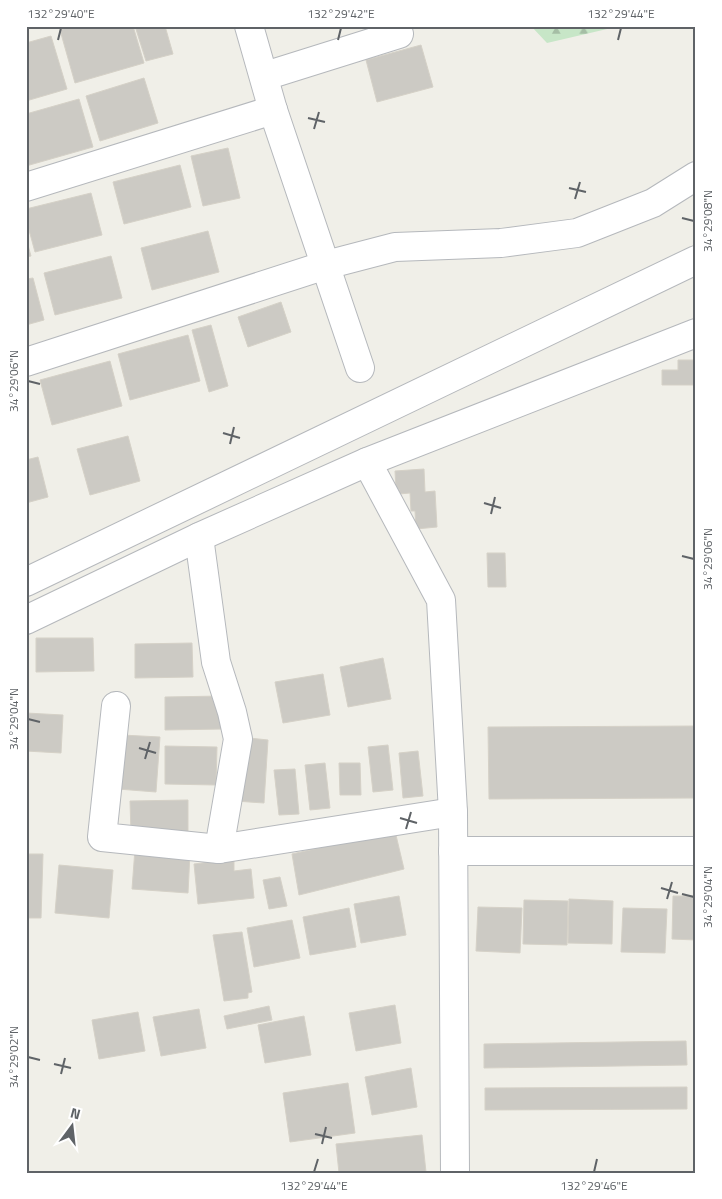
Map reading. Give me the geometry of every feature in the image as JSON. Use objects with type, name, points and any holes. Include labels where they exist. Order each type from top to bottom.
[{"type":"street","points":[[249,26],[265,76],[273,110],[360,368]]},
{"type":"street","points":[[265,76],[399,34]]},
{"type":"street","points":[[26,187],[273,110]]},
{"type":"street","points":[[26,362],[326,265],[395,247],[501,243],[577,233],[653,203],[696,176]]},
{"type":"street","points":[[26,582],[696,260]]},
{"type":"street","points":[[26,620],[199,537],[367,462],[696,333]]},
{"type":"street","points":[[367,462],[441,600],[453,812],[455,1173]]},
{"type":"street","points":[[199,537],[216,662],[232,712],[238,739],[219,849]]},
{"type":"street","points":[[116,706],[102,837],[219,849],[453,812]]},
{"type":"street","points":[[453,851],[696,850]]},
{"type":"green space","points":[[531,26],[620,26],[547,43]]},
{"type":"building","points":[[73,26],[133,26],[144,63],[75,83],[60,30]]},
{"type":"building","points":[[135,26],[165,26],[173,54],[146,61]]},
{"type":"building","points":[[51,36],[67,89],[26,101],[26,43]]},
{"type":"building","points":[[421,45],[433,87],[377,102],[366,60]]},
{"type":"building","points":[[144,78],[158,123],[100,141],[86,96]]},
{"type":"building","points":[[79,99],[93,147],[26,166],[26,114]]},
{"type":"building","points":[[228,148],[240,198],[203,206],[191,156]]},
{"type":"building","points":[[180,165],[191,207],[124,224],[113,182]]},
{"type":"building","points":[[91,193],[102,235],[35,252],[26,219],[26,209]]},
{"type":"building","points":[[208,231],[219,272],[152,290],[141,248]]},
{"type":"building","points":[[26,238],[31,256],[26,257]]},
{"type":"building","points":[[111,256],[122,298],[55,315],[44,273]]},
{"type":"building","points":[[33,278],[44,320],[26,325],[26,279]]},
{"type":"building","points":[[281,302],[291,332],[248,347],[238,317]]},
{"type":"building","points":[[211,325],[228,386],[209,392],[192,330]]},
{"type":"building","points":[[188,335],[200,381],[130,400],[118,354]]},
{"type":"building","points":[[678,360],[696,360],[696,385],[662,385],[662,370],[678,370]]},
{"type":"building","points":[[110,361],[122,406],[52,425],[40,380]]},
{"type":"building","points":[[128,436],[140,481],[90,495],[77,449]]},
{"type":"building","points":[[38,457],[48,497],[26,503],[26,460]]},
{"type":"building","points":[[424,469],[425,492],[435,491],[437,527],[416,529],[415,511],[411,511],[410,493],[399,494],[399,489],[396,489],[395,471]]},
{"type":"building","points":[[487,553],[505,553],[506,587],[488,587]]},
{"type":"building","points":[[36,638],[93,638],[94,671],[36,672]]},
{"type":"building","points":[[192,643],[193,677],[135,678],[135,644]]},
{"type":"building","points":[[383,658],[391,699],[348,707],[340,667]]},
{"type":"building","points":[[323,674],[330,715],[283,723],[275,682]]},
{"type":"building","points":[[222,696],[223,729],[165,730],[165,697]]},
{"type":"building","points":[[26,713],[63,715],[61,753],[26,751]]},
{"type":"building","points":[[696,726],[696,798],[489,799],[488,727]]},
{"type":"building","points":[[122,735],[160,737],[156,792],[118,789]]},
{"type":"building","points":[[240,737],[268,740],[264,803],[235,801]]},
{"type":"building","points":[[388,745],[393,790],[373,792],[368,747]]},
{"type":"building","points":[[165,746],[217,747],[216,785],[165,784]]},
{"type":"building","points":[[418,751],[423,796],[403,798],[399,753]]},
{"type":"building","points":[[325,763],[330,808],[310,810],[305,765]]},
{"type":"building","points":[[339,763],[360,763],[361,795],[340,795]]},
{"type":"building","points":[[295,769],[299,814],[279,815],[274,770]]},
{"type":"building","points":[[188,800],[188,833],[131,834],[130,801]]},
{"type":"building","points":[[395,831],[404,869],[299,895],[292,854]]},
{"type":"building","points":[[135,849],[190,853],[188,893],[132,889]]},
{"type":"building","points":[[26,854],[43,854],[41,918],[26,918]]},
{"type":"building","points":[[234,859],[234,871],[251,869],[254,898],[198,904],[194,864]]},
{"type":"building","points":[[59,865],[113,870],[109,918],[55,913]]},
{"type":"building","points":[[280,877],[287,906],[269,909],[263,880]]},
{"type":"building","points":[[399,896],[406,935],[361,943],[354,904]]},
{"type":"building","points":[[673,896],[696,896],[696,940],[672,939]]},
{"type":"building","points":[[569,899],[613,901],[612,944],[568,943]]},
{"type":"building","points":[[524,900],[568,901],[567,945],[523,944]]},
{"type":"building","points":[[478,907],[522,908],[520,953],[476,951]]},
{"type":"building","points":[[349,908],[356,947],[310,955],[303,917]]},
{"type":"building","points":[[623,908],[667,909],[665,953],[621,952]]},
{"type":"building","points":[[292,920],[300,958],[254,967],[247,928]]},
{"type":"building","points":[[242,932],[252,992],[248,993],[248,998],[224,1001],[213,935]]},
{"type":"building","points":[[395,1005],[401,1043],[356,1051],[349,1013]]},
{"type":"building","points":[[269,1006],[272,1020],[227,1029],[224,1016]]},
{"type":"building","points":[[199,1009],[206,1048],[161,1056],[153,1017]]},
{"type":"building","points":[[138,1012],[145,1051],[99,1059],[92,1020]]},
{"type":"building","points":[[304,1016],[311,1055],[265,1063],[258,1025]]},
{"type":"building","points":[[686,1041],[687,1065],[484,1068],[484,1044]]},
{"type":"building","points":[[411,1068],[417,1107],[372,1115],[365,1077]]},
{"type":"building","points":[[348,1083],[355,1133],[290,1142],[283,1093]]},
{"type":"building","points":[[687,1087],[687,1109],[485,1110],[485,1088]]},
{"type":"building","points":[[422,1135],[426,1172],[339,1173],[336,1144]]}]
